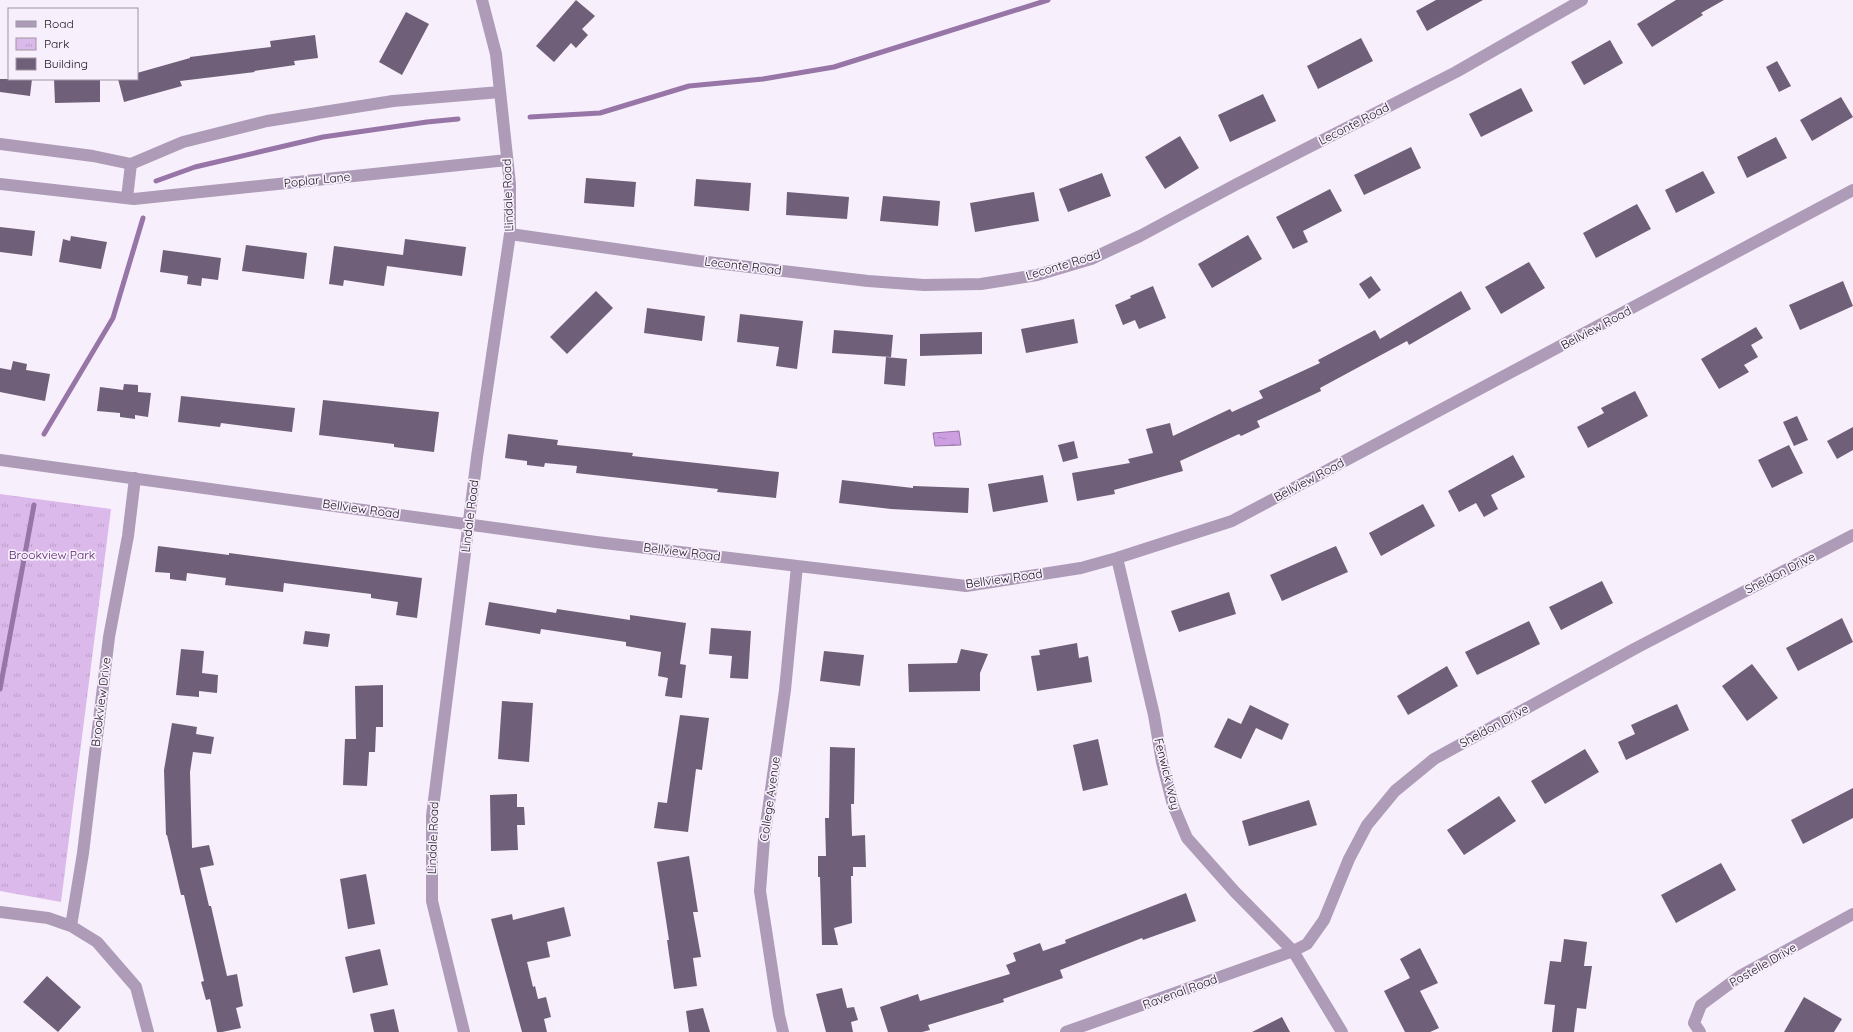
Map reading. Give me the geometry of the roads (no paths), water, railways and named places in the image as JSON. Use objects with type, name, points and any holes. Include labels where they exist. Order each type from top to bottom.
[{"type":"street","name":"Lindale Road","points":[[464,1032],[432,901],[432,816],[469,524],[510,234],[510,184],[496,54],[482,0]]},
{"type":"street","name":"Leconte Road","points":[[510,234],[699,261],[868,281],[924,286],[981,284],[1037,275],[1091,259],[1140,236],[1235,185],[1456,72],[1582,0]]},
{"type":"street","points":[[0,144],[93,156],[131,164],[184,142],[267,121],[393,101],[500,92]]},
{"type":"street","name":"Poplar Lane","points":[[0,184],[127,198],[507,160]]},
{"type":"street","points":[[127,198],[131,164]]},
{"type":"street","name":"Bellview Road","points":[[0,460],[596,542],[966,586],[1081,568],[1232,521],[1853,190]]},
{"type":"street","name":"Brookview Drive","points":[[71,926],[83,853],[109,636],[128,536],[135,478]]},
{"type":"street","name":"Sheldon Drive","points":[[1293,951],[1307,944],[1324,920],[1348,859],[1367,826],[1395,791],[1434,759],[1636,648],[1853,535]]},
{"type":"street","name":"Fenwick Way","points":[[1117,558],[1154,715],[1162,762],[1173,805],[1187,838],[1235,892],[1293,951]]},
{"type":"street","name":"College Avenue","points":[[783,1032],[778,1015],[760,891],[764,839],[785,690],[797,566]]},
{"type":"street","points":[[0,912],[48,918],[71,926],[97,942],[136,987],[148,1032]]},
{"type":"street","name":"Postelle Drive","points":[[1700,1032],[1694,1023],[1701,1005],[1740,976],[1853,914]]},
{"type":"street","points":[[1293,951],[1342,1032]]},
{"type":"street","name":"Ravenal Road","points":[[1066,1032],[1293,951]]},
{"type":"water","points":[[959,431],[961,445],[935,446],[933,433]]},
{"type":"waterway","points":[[530,117],[600,113],[689,86],[763,79],[834,67],[1048,0]]},
{"type":"waterway","points":[[156,181],[195,167],[323,137],[458,119]]},
{"type":"waterway","points":[[44,434],[113,318],[143,218]]},
{"type":"waterway","points":[[0,689],[34,505]]},
{"type":"park label","name":"Brookview Park","points":[[52,555]]}]
